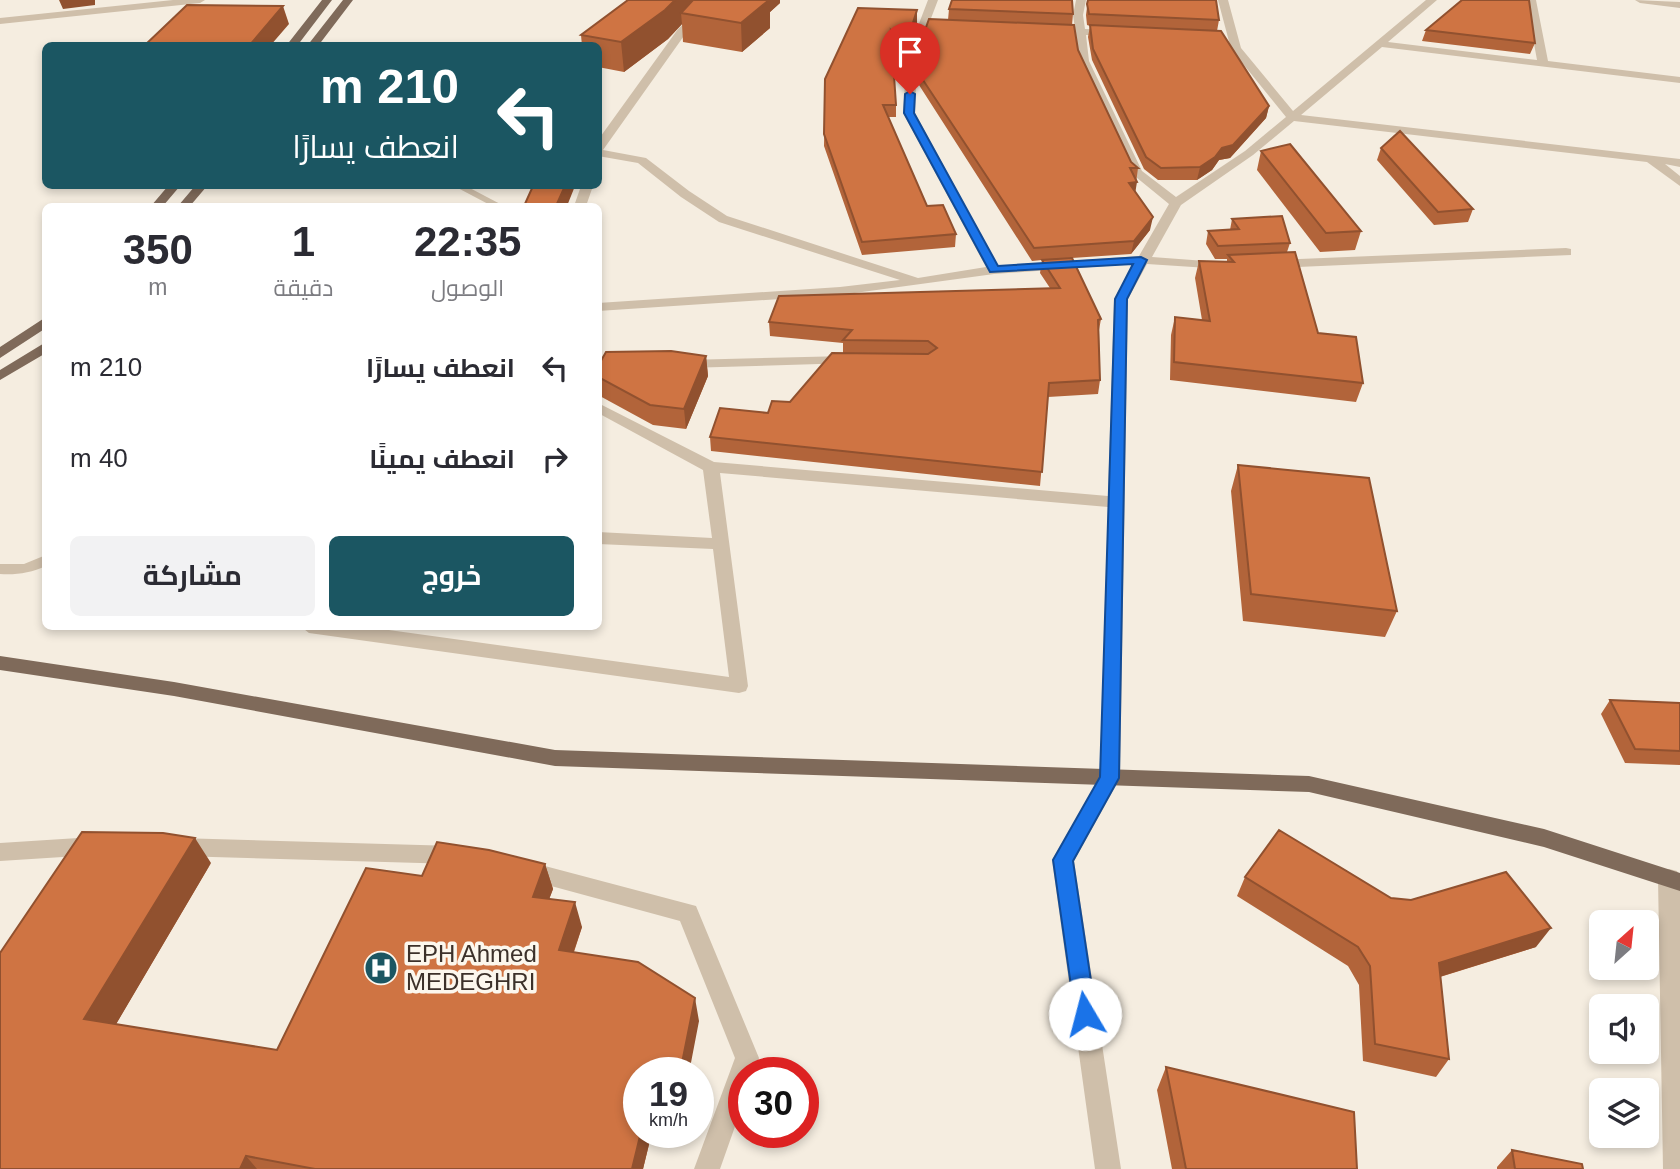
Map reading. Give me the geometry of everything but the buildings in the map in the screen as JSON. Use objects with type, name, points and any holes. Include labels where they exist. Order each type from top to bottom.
[{"type":"main road","points":[[294,42],[326,0]]},
{"type":"main road","points":[[315,42],[348,0]]},
{"type":"main road","points":[[160,203],[171,189]]},
{"type":"main road","points":[[187,203],[198,189]]},
{"type":"main road","points":[[0,354],[42,324]]},
{"type":"main road","points":[[0,376],[41,352]]},
{"type":"main road","points":[[0,663],[174,689],[555,758],[1309,784],[1544,838],[1674,880]]},
{"type":"street","points":[[0,21],[201,0]]},
{"type":"street","points":[[602,144],[682,32],[713,0]]},
{"type":"street","points":[[933,0],[912,55],[909,113],[994,270]]},
{"type":"street","points":[[1081,0],[1078,15],[1084,61],[1137,173],[1176,203]]},
{"type":"street","points":[[1223,0],[1236,49],[1292,117],[1680,163]]},
{"type":"street","points":[[1108,1169],[1063,860],[1110,778],[1121,299],[1176,203],[1249,153],[1432,0]]},
{"type":"street","points":[[1531,0],[1543,63]]},
{"type":"street","points":[[1640,0],[1680,5]]},
{"type":"street","points":[[923,25],[936,25]]},
{"type":"street","points":[[1041,30],[1122,34]]},
{"type":"street","points":[[1219,37],[1233,37]]},
{"type":"street","points":[[1380,44],[1680,80]]},
{"type":"street","points":[[602,151],[642,160],[685,194],[723,219],[920,282]]},
{"type":"street","points":[[1650,159],[1680,182]]},
{"type":"street","points":[[1259,265],[1566,252]]},
{"type":"street","points":[[602,307],[840,291],[994,270],[1141,260],[1231,266]]},
{"type":"street","points":[[668,365],[862,360]]},
{"type":"street","points":[[602,409],[711,467],[1116,502]]},
{"type":"street","points":[[338,630],[739,686],[711,467]]},
{"type":"street","points":[[602,538],[721,544]]},
{"type":"street","points":[[0,852],[114,845]]},
{"type":"street","points":[[155,846],[472,856]]},
{"type":"street","points":[[499,863],[688,913],[747,1058],[707,1169]]},
{"type":"street","points":[[1674,880],[1676,1169]]},
{"type":"lane","points":[[466,189],[493,203]]},
{"type":"lane","points":[[0,569],[24,569],[42,562]]},
{"type":"place","name":"EPH Ahmed MEDEGHRI","points":[[381,968]]},
{"type":"route","points":[[910,94],[909,113],[994,270],[1141,260],[1121,299],[1110,778],[1063,860],[1085,1014]]}]
